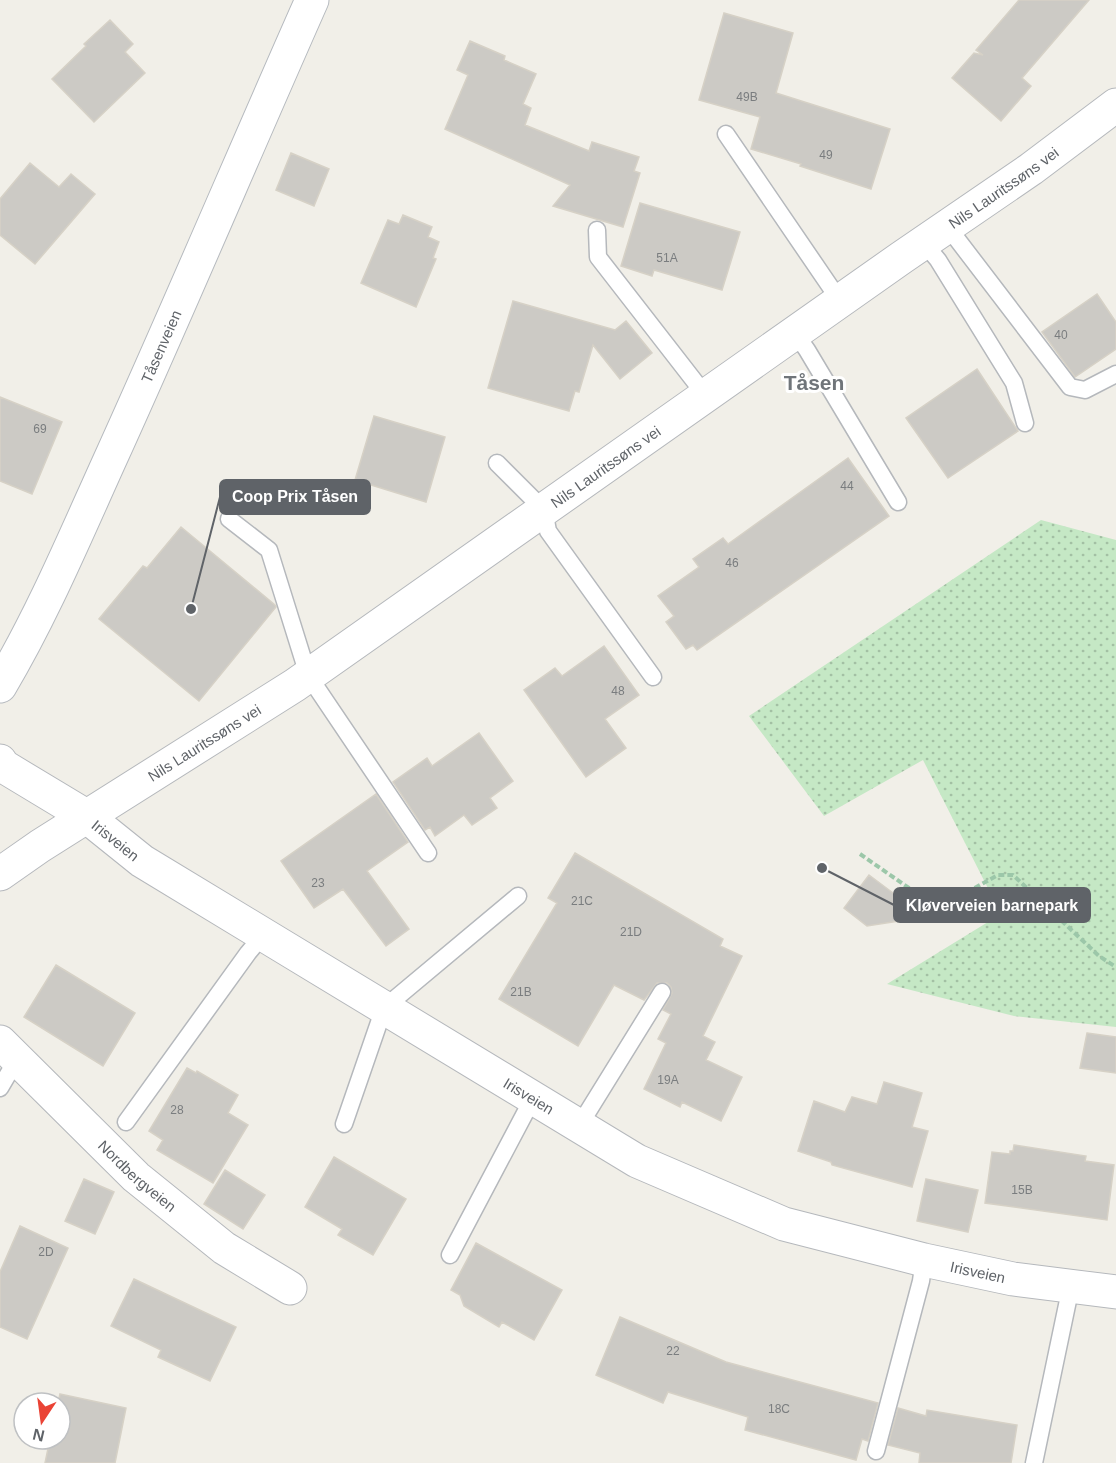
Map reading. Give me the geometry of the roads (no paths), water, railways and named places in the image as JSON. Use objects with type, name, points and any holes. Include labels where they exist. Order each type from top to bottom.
[{"type":"street","name":"Tåsenveien","points":[[0,686],[69,551],[312,0]]},
{"type":"street","name":"Nils Lauritssøns vei","points":[[86,816],[165,768],[308,675],[1030,169],[1116,105]]},
{"type":"street","name":"Irisveien","points":[[0,761],[3,766],[86,816],[142,861],[637,1161],[784,1224],[924,1260],[1013,1279],[1116,1292]]},
{"type":"street","points":[[0,874],[86,816]]},
{"type":"street","name":"Nordbergveien","points":[[9,1051],[136,1177],[224,1248],[290,1288]]},
{"type":"lane","points":[[726,134],[840,301]]},
{"type":"lane","points":[[597,230],[598,257],[706,396]]},
{"type":"lane","points":[[935,234],[1070,387],[1085,390],[1116,374]]},
{"type":"lane","points":[[935,234],[938,260],[1014,383],[1025,423]]},
{"type":"lane","points":[[795,333],[898,502]]},
{"type":"lane","points":[[497,463],[544,510],[548,531],[653,677]]},
{"type":"lane","points":[[229,519],[269,550],[308,675],[428,854]]},
{"type":"lane","points":[[344,1124],[384,1008],[518,896]]},
{"type":"lane","points":[[126,1122],[263,935]]},
{"type":"lane","points":[[579,1126],[662,992]]},
{"type":"lane","points":[[0,1088],[9,1051]]},
{"type":"lane","points":[[450,1255],[533,1098]]},
{"type":"lane","points":[[876,1451],[921,1281],[924,1260]]},
{"type":"lane","points":[[1034,1463],[1071,1286]]},
{"type":"place","name":"Coop Prix Tåsen","points":[[191,609]]},
{"type":"place","name":"Kløverveien barnepark","points":[[822,868]]},
{"type":"district","name":"Tåsen","points":[[814,382]]}]
